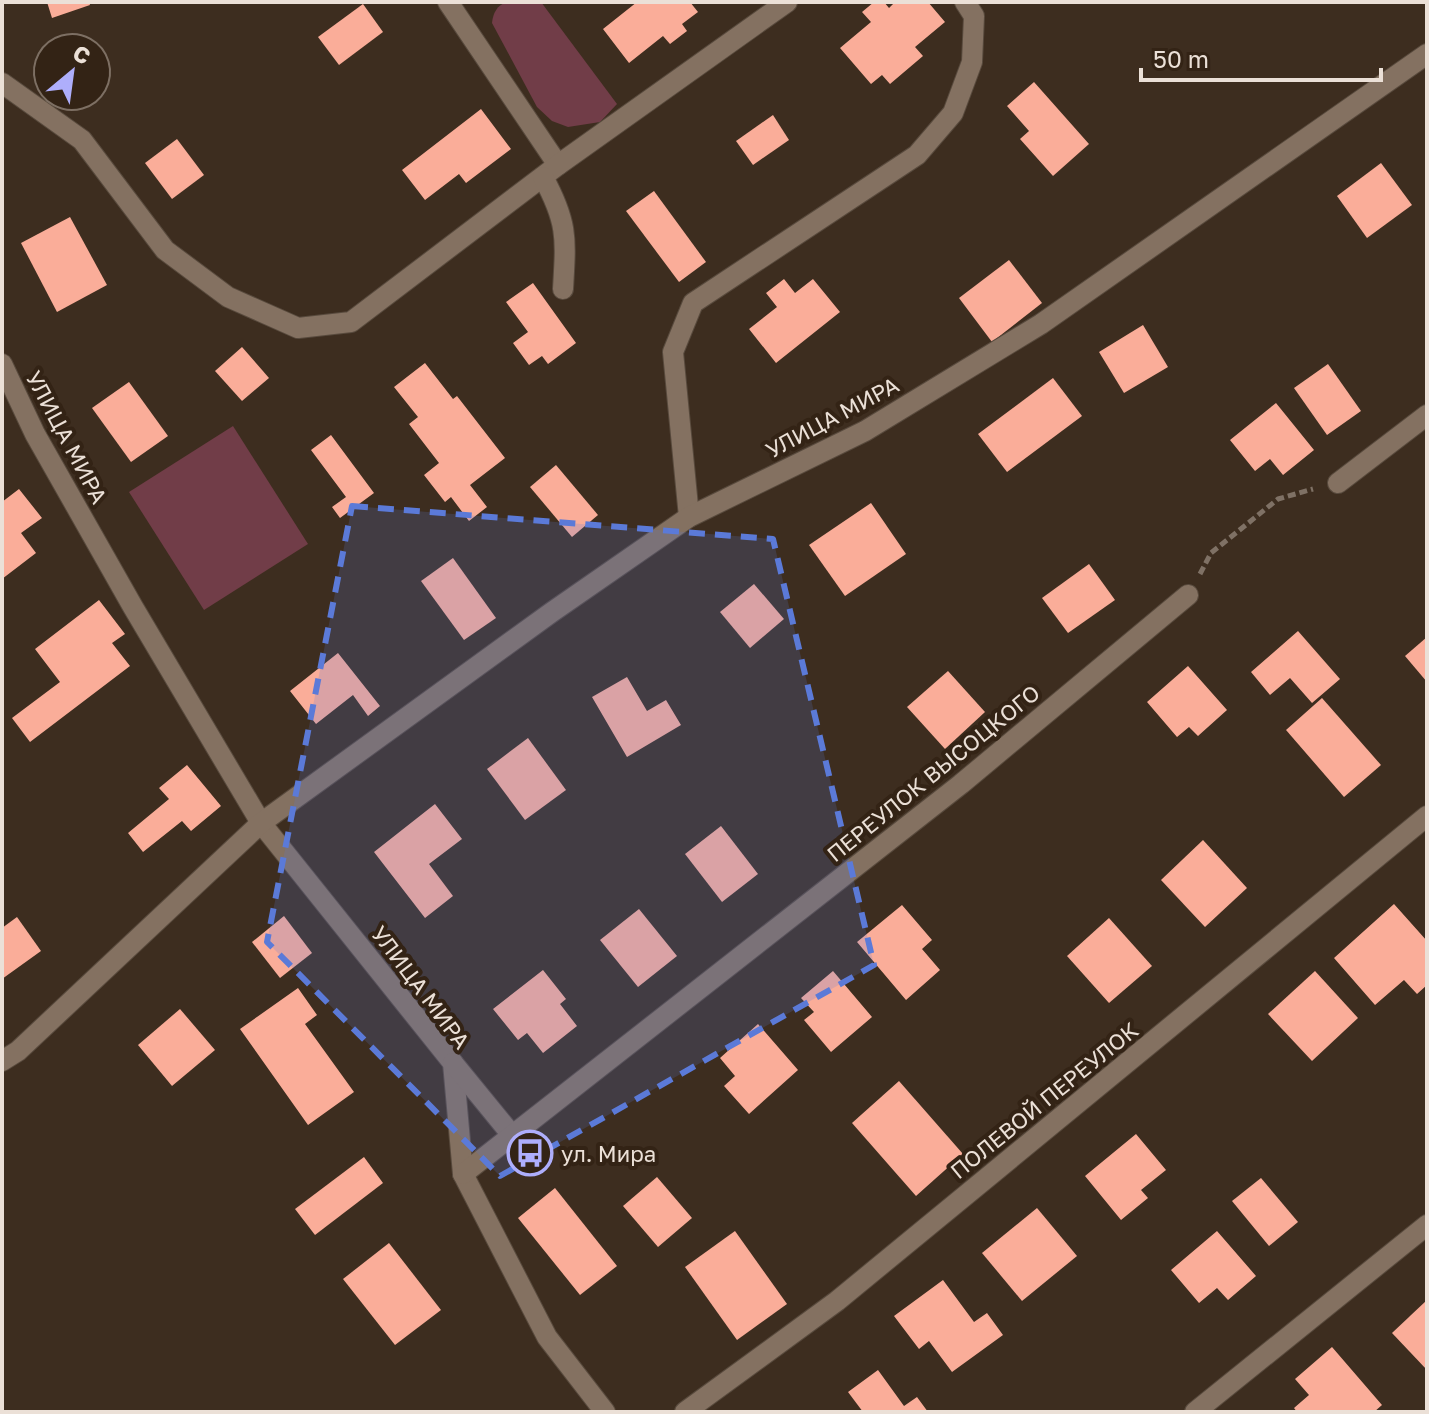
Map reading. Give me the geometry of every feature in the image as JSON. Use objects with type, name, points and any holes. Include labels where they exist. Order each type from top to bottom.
[{"type":"street","points":[[448,2],[551,171],[564,229],[563,289]]},
{"type":"street","points":[[2,83],[82,140],[165,250],[228,297],[298,328],[351,322],[551,171],[787,2]]},
{"type":"street","points":[[689,517],[673,352],[693,303],[917,155],[953,113],[972,62],[974,16],[965,2]]},
{"type":"street","name":"УЛИЦА МИРА","points":[[2,1061],[18,1051],[261,823],[552,612],[689,517],[865,431],[1041,324],[1427,54]]},
{"type":"street","name":"УЛИЦА МИРА","points":[[2,364],[50,461],[261,823],[453,1063],[463,1174],[547,1337],[605,1412]]},
{"type":"street","points":[[1338,483],[1427,415]]},
{"type":"street","name":"ПЕРЕУЛОК ВЫСОЦКОГО","points":[[463,1174],[961,784],[1188,595]]},
{"type":"street","name":"ПОЛЕВОЙ ПЕРЕУЛОК","points":[[685,1412],[837,1301],[1427,816]]},
{"type":"street","points":[[453,1063],[511,1134]]},
{"type":"street","points":[[1195,1412],[1427,1225]]},
{"type":"path","points":[[1188,595],[1211,553],[1278,499],[1338,483]]},
{"type":"highlighted area","points":[[352,506],[773,539],[874,965],[500,1176],[267,942]]},
{"type":"shaded area","points":[[507,2],[541,2],[617,104],[600,122],[568,127],[552,121],[537,107],[492,23],[496,10]]},
{"type":"shaded area","points":[[233,426],[308,544],[204,610],[129,492]]},
{"type":"building","points":[[47,2],[89,2],[90,5],[52,18]]},
{"type":"building","points":[[637,2],[690,2],[698,12],[682,24],[687,31],[670,44],[663,36],[629,63],[603,29]]},
{"type":"building","points":[[874,2],[884,2],[889,8],[895,2],[928,2],[945,22],[915,47],[923,56],[890,84],[882,75],[871,84],[840,48],[871,22],[862,12]]},
{"type":"building","points":[[363,4],[383,32],[339,65],[318,37]]},
{"type":"building","points":[[1034,82],[1089,144],[1053,176],[1020,139],[1029,131],[1007,106]]},
{"type":"building","points":[[481,109],[511,149],[466,183],[459,174],[425,200],[402,170]]},
{"type":"building","points":[[773,115],[789,140],[753,165],[736,141]]},
{"type":"building","points":[[177,139],[204,175],[172,199],[145,163]]},
{"type":"building","points":[[1381,163],[1412,205],[1367,238],[1337,196]]},
{"type":"building","points":[[654,191],[706,262],[679,282],[626,211]]},
{"type":"building","points":[[70,217],[107,285],[57,312],[21,243]]},
{"type":"building","points":[[1009,260],[1042,303],[992,342],[959,298]]},
{"type":"building","points":[[784,279],[795,293],[813,279],[840,312],[776,363],[749,329],[777,307],[766,293]]},
{"type":"building","points":[[533,283],[576,343],[548,364],[542,356],[529,365],[513,343],[528,332],[506,302]]},
{"type":"building","points":[[1143,325],[1168,367],[1124,393],[1099,352]]},
{"type":"building","points":[[242,347],[269,378],[242,401],[215,371]]},
{"type":"building","points":[[425,363],[453,399],[457,396],[505,458],[470,485],[487,507],[469,521],[451,497],[445,502],[424,475],[439,463],[409,424],[418,417],[394,387]]},
{"type":"building","points":[[1328,364],[1361,411],[1327,435],[1294,388]]},
{"type":"building","points":[[1053,378],[1082,416],[1007,472],[978,434]]},
{"type":"building","points":[[129,382],[168,436],[131,462],[92,408]]},
{"type":"building","points":[[1276,403],[1314,450],[1283,475],[1270,459],[1255,471],[1230,440]]},
{"type":"building","points":[[331,435],[374,493],[340,518],[332,507],[346,497],[311,450]]},
{"type":"building","points":[[556,465],[598,515],[572,537],[530,487]]},
{"type":"building","points":[[19,489],[42,518],[21,533],[36,553],[2,579],[2,502]]},
{"type":"building","points":[[871,503],[906,554],[845,596],[809,545]]},
{"type":"building","points":[[453,558],[496,618],[464,640],[421,581]]},
{"type":"building","points":[[1089,564],[1115,600],[1068,633],[1042,598]]},
{"type":"building","points":[[754,584],[784,619],[750,648],[720,612]]},
{"type":"building","points":[[99,600],[125,634],[112,643],[130,666],[30,742],[12,718],[60,682],[35,649]]},
{"type":"building","points":[[1298,631],[1340,679],[1312,703],[1290,678],[1270,695],[1251,672]]},
{"type":"building","points":[[1427,637],[1427,682],[1405,656]]},
{"type":"building","points":[[338,653],[380,706],[368,716],[353,695],[316,724],[290,691]]},
{"type":"building","points":[[1188,666],[1227,710],[1198,736],[1189,727],[1177,737],[1147,702]]},
{"type":"building","points":[[948,671],[985,712],[945,749],[907,707]]},
{"type":"building","points":[[627,677],[647,711],[666,700],[681,725],[627,757],[592,697]]},
{"type":"building","points":[[1322,698],[1381,765],[1344,797],[1286,730]]},
{"type":"building","points":[[528,738],[566,790],[525,820],[487,769]]},
{"type":"building","points":[[187,765],[221,806],[191,831],[182,821],[143,852],[128,833],[169,799],[159,788]]},
{"type":"building","points":[[435,804],[462,839],[429,864],[453,896],[425,918],[374,852]]},
{"type":"building","points":[[721,826],[758,874],[722,902],[685,854]]},
{"type":"building","points":[[1203,840],[1247,888],[1205,927],[1161,880]]},
{"type":"building","points":[[1394,904],[1427,941],[1427,985],[1417,994],[1404,980],[1375,1005],[1334,958]]},
{"type":"building","points":[[902,905],[932,940],[922,949],[940,970],[906,1000],[857,942]]},
{"type":"building","points":[[639,909],[677,956],[638,987],[600,940]]},
{"type":"building","points":[[284,916],[312,953],[280,978],[252,942]]},
{"type":"building","points":[[17,917],[41,951],[2,979],[2,928]]},
{"type":"building","points":[[1109,918],[1152,966],[1109,1003],[1067,956]]},
{"type":"building","points":[[543,970],[566,999],[560,1004],[577,1026],[543,1053],[527,1033],[518,1040],[493,1009]]},
{"type":"building","points":[[833,971],[872,1017],[831,1052],[804,1020],[814,1012],[801,998]]},
{"type":"building","points":[[1315,971],[1358,1018],[1312,1061],[1268,1014]]},
{"type":"building","points":[[298,988],[317,1015],[305,1024],[354,1092],[308,1125],[240,1029]]},
{"type":"building","points":[[180,1009],[215,1050],[172,1086],[138,1045]]},
{"type":"building","points":[[758,1024],[798,1070],[749,1114],[724,1086],[735,1076],[720,1058]]},
{"type":"building","points":[[899,1081],[963,1154],[916,1196],[852,1123]]},
{"type":"building","points":[[1136,1134],[1166,1170],[1141,1190],[1148,1198],[1121,1220],[1085,1176]]},
{"type":"building","points":[[364,1157],[383,1183],[315,1235],[295,1209]]},
{"type":"building","points":[[657,1177],[692,1218],[658,1247],[623,1206]]},
{"type":"building","points":[[1261,1178],[1298,1222],[1269,1246],[1232,1201]]},
{"type":"building","points":[[555,1188],[617,1266],[580,1295],[518,1218]]},
{"type":"building","points":[[1037,1208],[1077,1256],[1022,1301],[982,1253]]},
{"type":"building","points":[[735,1231],[787,1304],[737,1340],[685,1267]]},
{"type":"building","points":[[1217,1231],[1256,1276],[1228,1300],[1217,1288],[1199,1303],[1171,1270]]},
{"type":"building","points":[[389,1243],[441,1310],[395,1345],[343,1279]]},
{"type":"building","points":[[943,1280],[974,1322],[987,1313],[1003,1335],[952,1372],[929,1341],[919,1349],[894,1316]]},
{"type":"building","points":[[1427,1300],[1427,1370],[1392,1333]]},
{"type":"building","points":[[1332,1347],[1382,1405],[1374,1412],[1297,1412],[1294,1408],[1309,1395],[1295,1379]]},
{"type":"building","points":[[878,1370],[904,1406],[917,1397],[928,1412],[863,1412],[848,1392]]},
{"type":"place","name":"ул. Мира","points":[[530,1153]]}]
